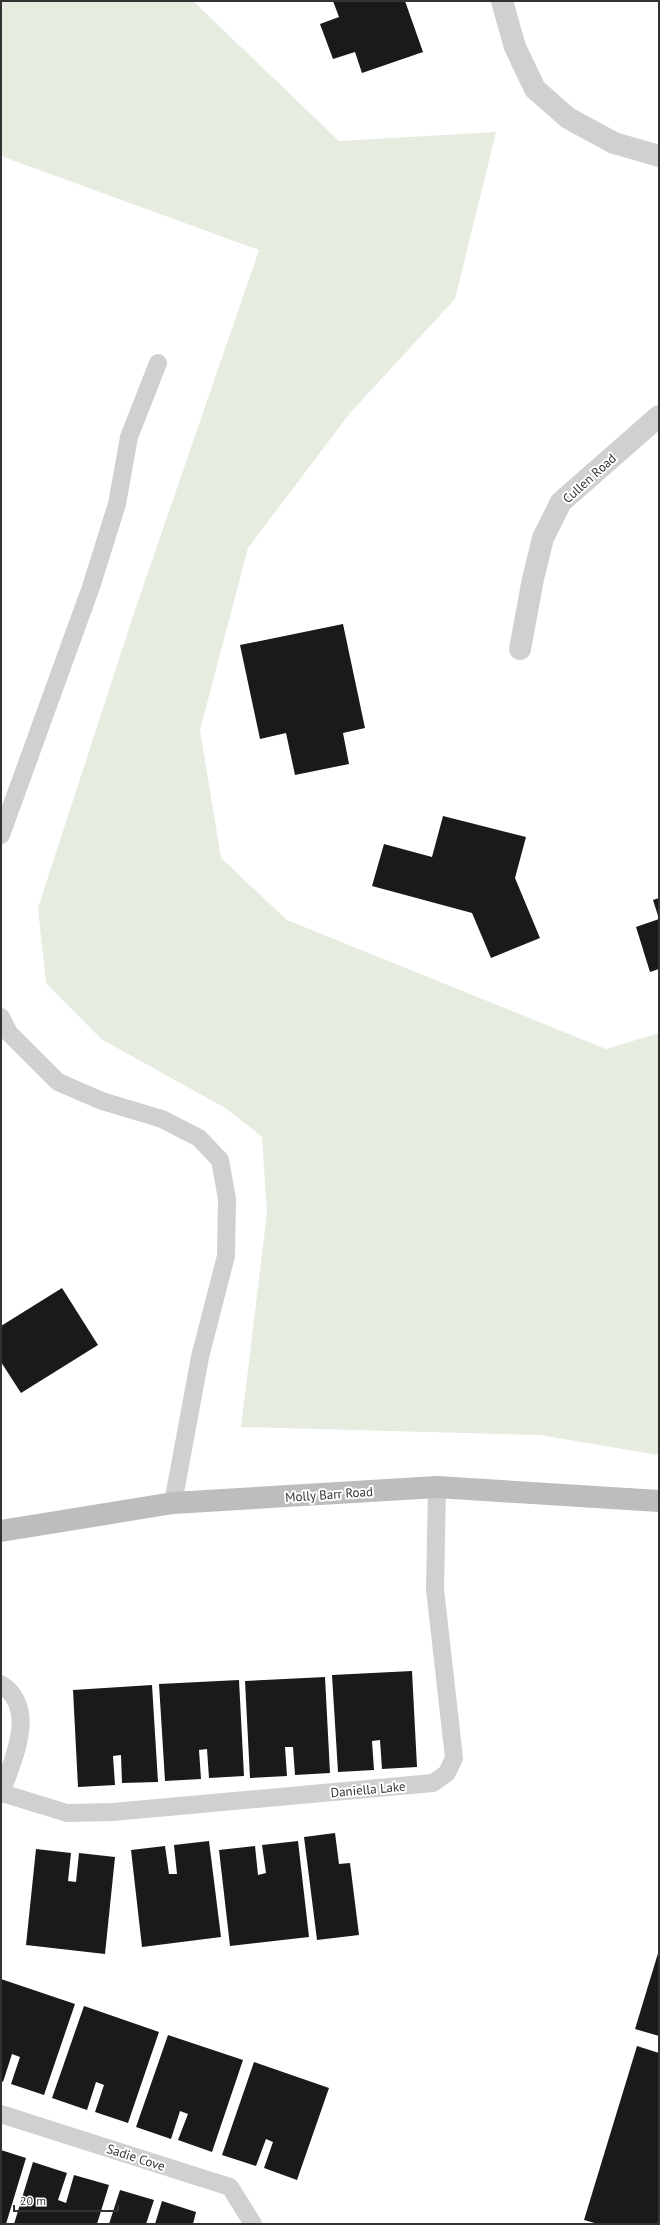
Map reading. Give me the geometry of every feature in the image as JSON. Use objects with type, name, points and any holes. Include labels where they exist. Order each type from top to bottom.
[{"type":"main road","name":"Molly Barr Road","points":[[1,1531],[173,1504],[437,1487],[659,1501]]},
{"type":"street","points":[[502,1],[515,47],[535,89],[568,118],[614,142],[659,156]]},
{"type":"street","name":"Cullen Road","points":[[520,649],[533,579],[543,538],[561,502],[659,416]]},
{"type":"lane","points":[[1,835],[91,588],[117,504],[129,437],[158,363]]},
{"type":"lane","points":[[1,1017],[9,1033],[58,1082],[102,1101],[162,1119],[199,1138],[220,1160],[227,1199],[226,1256],[200,1357],[173,1504]]},
{"type":"lane","name":"Daniella Lake","points":[[1,1793],[67,1812],[113,1812],[433,1783],[447,1773],[454,1758],[435,1589],[437,1487]]},
{"type":"lane","points":[[1,1684],[8,1688],[22,1714],[21,1732],[1,1793]]},
{"type":"lane","name":"Sadie Cove","points":[[1,2114],[230,2187],[253,2224]]},
{"type":"shaded area","points":[[1,1],[193,1],[339,141],[496,132],[455,299],[350,413],[248,548],[200,730],[221,858],[287,920],[606,1049],[659,1033],[659,1455],[540,1435],[241,1427],[267,1213],[262,1137],[227,1109],[101,1039],[46,983],[38,908],[134,613],[259,250],[1,156]]},
{"type":"building","points":[[333,1],[405,1],[423,52],[362,73],[355,52],[333,59],[320,24],[339,17]]},
{"type":"building","points":[[343,624],[365,728],[343,733],[349,764],[295,775],[286,733],[260,739],[240,645]]},
{"type":"building","points":[[443,816],[526,837],[515,878],[540,938],[491,958],[472,913],[372,886],[384,844],[432,857]]},
{"type":"building","points":[[659,898],[659,919],[653,900]]},
{"type":"building","points":[[659,919],[659,969],[650,972],[636,927]]},
{"type":"building","points":[[62,1288],[98,1345],[21,1393],[1,1362],[1,1326]]},
{"type":"building","points":[[412,1671],[417,1767],[382,1769],[380,1740],[372,1741],[374,1770],[338,1772],[332,1675]]},
{"type":"building","points":[[325,1677],[330,1773],[295,1775],[293,1747],[285,1747],[287,1776],[250,1778],[245,1681]]},
{"type":"building","points":[[239,1680],[244,1776],[209,1778],[207,1749],[199,1750],[201,1779],[165,1781],[159,1684]]},
{"type":"building","points":[[152,1685],[158,1782],[122,1783],[121,1755],[113,1756],[115,1785],[78,1787],[73,1690]]},
{"type":"building","points":[[335,1833],[339,1864],[350,1863],[359,1935],[317,1940],[304,1837]]},
{"type":"building","points":[[209,1841],[221,1937],[142,1947],[131,1850],[165,1846],[169,1874],[177,1874],[174,1845]]},
{"type":"building","points":[[298,1841],[309,1937],[230,1946],[219,1850],[255,1846],[258,1875],[266,1873],[262,1845]]},
{"type":"building","points":[[36,1849],[71,1853],[68,1881],[76,1882],[79,1853],[115,1857],[105,1954],[26,1945]]},
{"type":"building","points":[[659,1950],[659,2036],[635,2029]]},
{"type":"building","points":[[1,1979],[75,2004],[44,2095],[11,2084],[20,2057],[12,2054],[3,2082],[1,2081]]},
{"type":"building","points":[[84,2006],[159,2032],[128,2123],[95,2112],[104,2085],[96,2082],[87,2110],[52,2098]]},
{"type":"building","points":[[168,2035],[243,2060],[212,2152],[178,2140],[188,2114],[180,2111],[171,2139],[136,2127]]},
{"type":"building","points":[[637,2046],[659,2053],[659,2224],[598,2224],[584,2220]]},
{"type":"building","points":[[254,2062],[329,2088],[297,2180],[264,2168],[273,2142],[266,2139],[256,2166],[222,2155]]},
{"type":"building","points":[[1,2150],[26,2158],[6,2224],[1,2224]]},
{"type":"building","points":[[33,2162],[67,2173],[58,2200],[66,2203],[74,2175],[109,2185],[97,2224],[14,2224]]},
{"type":"building","points":[[120,2190],[154,2200],[146,2224],[109,2224]]},
{"type":"building","points":[[162,2201],[196,2212],[193,2224],[155,2224]]}]
